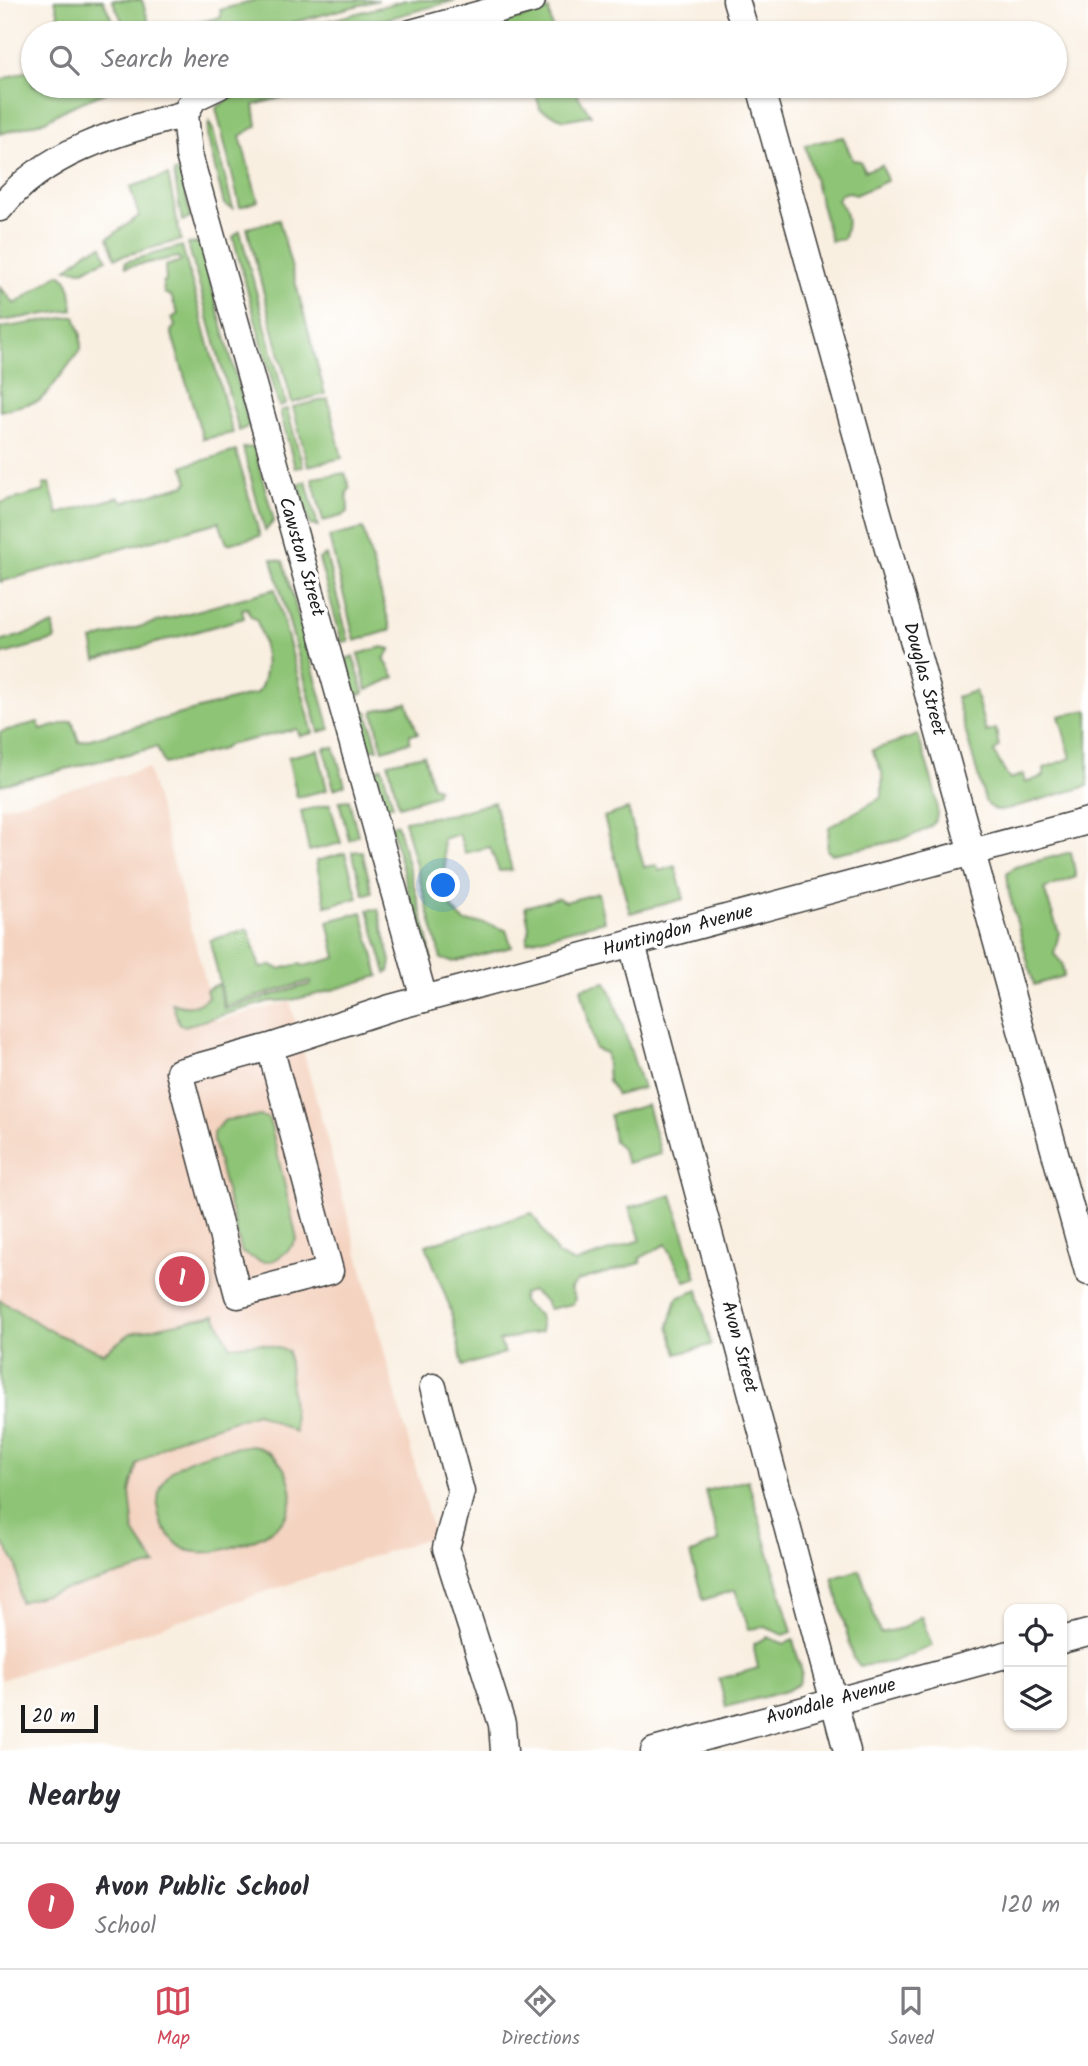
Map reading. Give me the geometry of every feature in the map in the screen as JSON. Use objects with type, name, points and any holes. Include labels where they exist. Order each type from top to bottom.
[{"type":"street","points":[[455,21],[532,0]]},
{"type":"street","points":[[736,0],[742,21]]},
{"type":"street","points":[[0,208],[52,161],[75,149],[185,114],[194,98]]},
{"type":"street","name":"Douglas Street","points":[[763,98],[1088,1272]]},
{"type":"street","name":"Cawston Street","points":[[185,114],[189,155],[424,999]]},
{"type":"street","name":"Huntingdon Avenue","points":[[270,1047],[330,1271],[238,1295],[178,1072],[270,1047],[424,999],[1088,821]]},
{"type":"street","name":"Avon Street","points":[[632,944],[847,1751]]},
{"type":"street","points":[[433,1387],[461,1492],[446,1548],[502,1724],[504,1751]]},
{"type":"street","points":[[1067,1639],[1088,1633]]},
{"type":"street","name":"Avondale Avenue","points":[[654,1751],[1004,1655]]},
{"type":"shaded area","points":[[148,768],[216,1021],[290,1002],[434,1536],[0,1680],[0,808]]},
{"type":"green space","points":[[55,0],[103,0],[113,21],[60,21]]},
{"type":"green space","points":[[112,0],[142,0],[148,21],[122,21]]},
{"type":"green space","points":[[256,0],[379,0],[299,21],[204,21],[221,17],[220,10]]},
{"type":"green space","points":[[406,0],[456,0],[379,21],[328,21]]},
{"type":"green space","points":[[549,10],[551,21],[509,21]]},
{"type":"green space","points":[[21,73],[21,98],[92,98],[45,121],[0,134],[0,80]]},
{"type":"green space","points":[[231,98],[280,98],[254,105],[257,126],[240,136],[258,201],[240,207],[216,108]]},
{"type":"green space","points":[[537,98],[579,98],[591,115],[564,120],[540,109]]},
{"type":"green space","points":[[209,122],[233,209],[224,204],[207,136]]},
{"type":"green space","points":[[843,137],[853,160],[860,161],[865,171],[882,165],[887,181],[855,195],[849,192],[841,194],[838,200],[846,214],[846,228],[843,239],[831,241],[805,145]]},
{"type":"green space","points":[[180,171],[191,218],[182,221],[174,172]]},
{"type":"green space","points":[[168,175],[181,240],[115,258],[108,238],[139,216],[130,187]]},
{"type":"green space","points":[[279,220],[325,394],[292,403],[247,228]]},
{"type":"green space","points":[[240,231],[286,404],[279,407],[233,237]]},
{"type":"green space","points":[[200,243],[249,426],[239,431],[188,244]]},
{"type":"green space","points":[[102,246],[107,259],[83,270],[67,269],[88,251]]},
{"type":"green space","points":[[182,246],[233,433],[203,439],[171,331],[175,326],[172,318],[178,314],[171,296],[164,293],[165,266],[181,261],[178,257],[126,267],[125,262]]},
{"type":"green space","points":[[59,274],[69,285],[73,310],[0,321],[0,287],[15,304]]},
{"type":"green space","points":[[75,316],[81,335],[81,349],[49,391],[39,401],[0,411],[0,328]]},
{"type":"green space","points":[[328,399],[342,458],[308,466],[293,407]]},
{"type":"green space","points":[[287,409],[303,467],[295,468],[280,411]]},
{"type":"green space","points":[[254,447],[274,521],[265,531],[243,448]]},
{"type":"green space","points":[[236,451],[260,536],[227,544],[219,522],[0,582],[0,503],[44,491],[43,485],[49,483],[58,514],[119,497],[124,502],[185,485],[188,482],[183,466]]},
{"type":"green space","points":[[345,473],[350,489],[347,492],[348,512],[323,521],[312,478]]},
{"type":"green space","points":[[306,481],[318,526],[310,525],[299,484]]},
{"type":"green space","points":[[363,529],[391,630],[355,641],[329,537]]},
{"type":"green space","points":[[326,555],[349,642],[342,642],[319,559]]},
{"type":"green space","points":[[272,559],[283,561],[330,729],[319,732]]},
{"type":"green space","points":[[275,589],[313,733],[300,736],[297,729],[164,764],[157,747],[0,785],[0,732],[38,722],[41,730],[72,721],[79,742],[257,693],[264,676],[265,656],[256,619],[251,617],[247,608],[242,609],[244,618],[96,660],[92,640]]},
{"type":"green space","points":[[53,625],[55,640],[0,655],[0,642]]},
{"type":"green space","points":[[382,647],[391,649],[384,659],[395,677],[367,690],[358,654]]},
{"type":"green space","points":[[353,656],[364,693],[356,695],[346,659]]},
{"type":"green space","points":[[975,691],[986,732],[996,729],[999,747],[994,752],[1007,776],[1010,779],[1023,774],[1025,783],[1044,776],[1044,768],[1071,758],[1059,716],[1088,710],[1088,786],[1004,810],[995,810],[990,806],[985,801],[956,697]]},
{"type":"green space","points":[[407,703],[418,734],[410,734],[410,742],[383,750],[373,711]]},
{"type":"green space","points":[[367,711],[378,749],[370,749],[360,714]]},
{"type":"green space","points":[[918,735],[936,801],[936,819],[931,826],[905,838],[831,854],[827,850],[829,827],[882,797],[882,772],[872,750]]},
{"type":"green space","points":[[334,747],[345,785],[334,789],[324,748]]},
{"type":"green space","points":[[318,750],[327,790],[297,797],[288,757]]},
{"type":"green space","points":[[424,755],[432,786],[438,788],[436,795],[399,806],[388,763]]},
{"type":"green space","points":[[382,767],[393,805],[385,806],[376,770]]},
{"type":"green space","points":[[349,800],[358,835],[349,840],[339,801]]},
{"type":"green space","points":[[494,802],[512,870],[499,871],[490,847],[465,853],[459,834],[442,839],[445,892],[453,910],[465,922],[484,923],[506,930],[512,947],[453,962],[441,959],[404,821],[452,814]]},
{"type":"green space","points":[[330,804],[341,843],[309,851],[301,811]]},
{"type":"green space","points":[[628,809],[644,867],[657,865],[659,871],[675,866],[684,899],[630,913],[604,817]]},
{"type":"green space","points":[[397,824],[428,938],[431,959],[425,952],[421,939],[391,826]]},
{"type":"green space","points":[[362,851],[372,892],[364,895],[352,852]]},
{"type":"green space","points":[[1071,852],[1076,877],[1044,889],[1059,933],[1054,954],[1062,963],[1064,976],[1034,985],[1009,893],[1007,873],[1015,867]]},
{"type":"green space","points":[[345,853],[358,898],[326,906],[316,861]]},
{"type":"green space","points":[[598,893],[604,921],[527,942],[529,927],[525,907],[558,898],[565,902]]},
{"type":"green space","points":[[378,909],[391,961],[389,972],[386,973],[368,910]]},
{"type":"green space","points":[[362,912],[379,976],[309,996],[271,1001],[185,1026],[179,1024],[172,1003],[196,1005],[208,997],[206,990],[218,984],[224,1009],[311,984],[310,981],[225,1006],[210,940],[248,929],[260,968],[271,965],[279,969],[300,964],[304,966],[336,958],[328,921]]},
{"type":"green space","points":[[606,982],[643,1088],[617,1095],[608,1081],[606,1053],[595,1049],[581,988]]},
{"type":"green space","points":[[647,1105],[661,1154],[627,1163],[621,1147],[614,1141],[610,1115]]},
{"type":"green space","points":[[260,1116],[268,1118],[271,1126],[297,1239],[279,1257],[264,1262],[242,1253],[213,1141],[213,1132],[225,1120]]},
{"type":"green space","points":[[672,1195],[697,1278],[685,1281],[666,1244],[640,1258],[641,1263],[577,1281],[570,1289],[575,1298],[573,1304],[549,1309],[545,1301],[532,1291],[523,1294],[522,1302],[539,1315],[542,1331],[499,1341],[505,1353],[463,1366],[450,1308],[426,1245],[532,1213],[558,1255],[575,1263],[641,1240],[629,1208]]},
{"type":"green space","points":[[698,1290],[711,1345],[677,1354],[669,1326],[677,1298]]},
{"type":"green space","points":[[0,1300],[54,1333],[103,1353],[131,1333],[215,1315],[230,1346],[261,1343],[288,1351],[295,1432],[257,1413],[176,1439],[137,1464],[130,1492],[134,1532],[156,1565],[20,1602],[17,1565],[0,1538]]},
{"type":"green space","points":[[252,1445],[273,1456],[287,1475],[292,1501],[283,1520],[266,1534],[223,1550],[197,1552],[181,1547],[163,1527],[160,1517],[158,1498],[165,1479],[180,1465],[196,1457]]},
{"type":"green space","points":[[748,1480],[792,1632],[784,1635],[765,1627],[749,1629],[735,1590],[703,1600],[690,1554],[719,1541],[705,1491]]},
{"type":"green space","points":[[860,1570],[880,1633],[903,1628],[921,1616],[932,1646],[892,1662],[860,1666],[853,1658],[833,1578]]},
{"type":"green space","points":[[767,1637],[785,1644],[793,1640],[802,1672],[799,1684],[786,1691],[726,1707],[719,1679],[758,1668],[753,1644]]},
{"type":"place","name":"Avon Public School","points":[[182,1279]]}]
